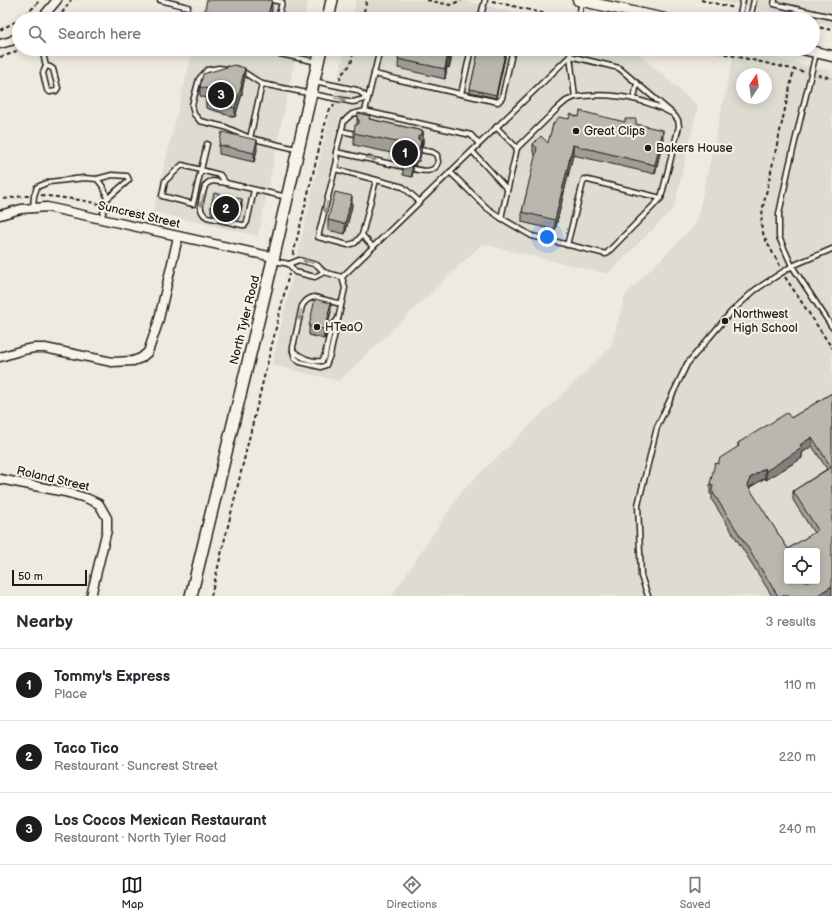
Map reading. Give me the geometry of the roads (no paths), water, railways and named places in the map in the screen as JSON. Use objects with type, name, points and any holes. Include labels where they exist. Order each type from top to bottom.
[{"type":"main road","points":[[329,12],[332,0]]},
{"type":"main road","name":"North Tyler Road","points":[[191,596],[273,259],[319,56]]},
{"type":"street","points":[[47,12],[56,0]]},
{"type":"street","points":[[580,0],[634,12]]},
{"type":"street","points":[[0,44],[12,40]]},
{"type":"street","points":[[820,53],[832,56]]},
{"type":"street","name":"Suncrest Street","points":[[0,215],[21,209],[48,207],[273,259]]},
{"type":"street","points":[[0,357],[23,350],[45,348],[112,362],[133,361],[141,358],[148,352],[158,323],[178,237]]},
{"type":"street","name":"Roland Street","points":[[0,479],[66,492],[99,504],[107,518],[107,530],[91,596]]},
{"type":"lane","points":[[160,0],[188,7]]},
{"type":"lane","points":[[272,0],[282,1],[280,12]]},
{"type":"lane","points":[[482,12],[485,0]]},
{"type":"lane","points":[[579,12],[580,0]]},
{"type":"lane","points":[[740,12],[743,0]]},
{"type":"lane","points":[[751,12],[754,0]]},
{"type":"lane","points":[[775,0],[774,4],[810,12]]},
{"type":"lane","points":[[820,14],[832,17]]},
{"type":"lane","points":[[44,56],[46,66],[43,73],[47,90],[50,92],[56,91],[58,88],[53,70],[46,66]]},
{"type":"lane","points":[[290,56],[318,62]]},
{"type":"lane","points":[[365,111],[378,56]]},
{"type":"lane","points":[[461,94],[469,56]]},
{"type":"lane","points":[[374,74],[498,102],[502,98],[511,56]]},
{"type":"lane","points":[[450,172],[487,208],[532,236],[606,254],[661,198],[679,126],[678,120],[619,68],[570,56]]},
{"type":"lane","points":[[570,56],[575,97]]},
{"type":"lane","points":[[342,277],[570,56]]},
{"type":"lane","points":[[815,56],[778,214],[778,237],[792,266],[832,327]]},
{"type":"lane","points":[[232,70],[219,68],[206,70],[199,79],[192,105],[194,114],[200,121],[225,127],[250,138],[298,150]]},
{"type":"lane","points":[[238,72],[245,73],[262,84],[310,94],[354,102],[368,98]]},
{"type":"lane","points":[[313,81],[357,90],[368,98]]},
{"type":"lane","points":[[634,98],[637,83]]},
{"type":"lane","points":[[250,138],[262,84]]},
{"type":"lane","points":[[501,218],[517,148],[566,101],[575,97],[605,94],[634,98],[648,102],[673,114]]},
{"type":"lane","points":[[376,180],[362,235],[356,243],[348,245],[318,237],[337,161],[336,152],[341,131],[344,121],[352,114],[365,111],[471,135],[479,144]]},
{"type":"lane","points":[[496,127],[517,148]]},
{"type":"lane","points":[[341,131],[356,134]]},
{"type":"lane","points":[[207,144],[201,170],[193,204],[162,196],[165,181],[182,165],[201,170],[220,174],[226,183]]},
{"type":"lane","points":[[414,170],[423,172],[429,171],[434,168],[438,162],[437,156],[432,152],[422,150]]},
{"type":"lane","points":[[472,151],[507,190]]},
{"type":"lane","points":[[336,152],[405,167]]},
{"type":"lane","points":[[335,169],[403,187],[420,202]]},
{"type":"lane","points":[[33,208],[34,196],[38,187],[49,182],[84,178],[97,179],[112,175],[127,176],[129,180],[108,198],[101,219]]},
{"type":"lane","points":[[97,179],[104,187],[108,198]]},
{"type":"lane","points":[[567,245],[584,179],[661,198]]},
{"type":"lane","points":[[254,190],[245,225],[207,217],[202,213],[200,206],[205,186],[212,181],[226,183],[287,198]]},
{"type":"lane","points":[[362,235],[373,247]]},
{"type":"lane","points":[[648,596],[641,576],[638,504],[657,427],[687,364],[731,312],[755,290],[792,266],[832,249]]},
{"type":"lane","points":[[273,259],[290,265],[295,272],[315,277],[324,272]]},
{"type":"lane","points":[[290,265],[299,260],[317,265],[324,272],[342,277]]},
{"type":"lane","points":[[341,304],[314,298],[310,298],[305,301],[302,306],[293,351],[295,358],[300,362],[322,367],[326,365],[330,355],[345,288],[342,277]]},
{"type":"place","name":"Los Cocos Mexican Restaurant","points":[[221,95]]},
{"type":"place","name":"Great Clips","points":[[576,131]]},
{"type":"place","name":"Bakers House","points":[[648,148]]},
{"type":"place","name":"Tommy's Express","points":[[405,153]]},
{"type":"place","name":"Taco Tico","points":[[226,209]]},
{"type":"place","name":"Northwest High School","points":[[725,321]]},
{"type":"place","name":"HTeaO","points":[[317,327]]}]
